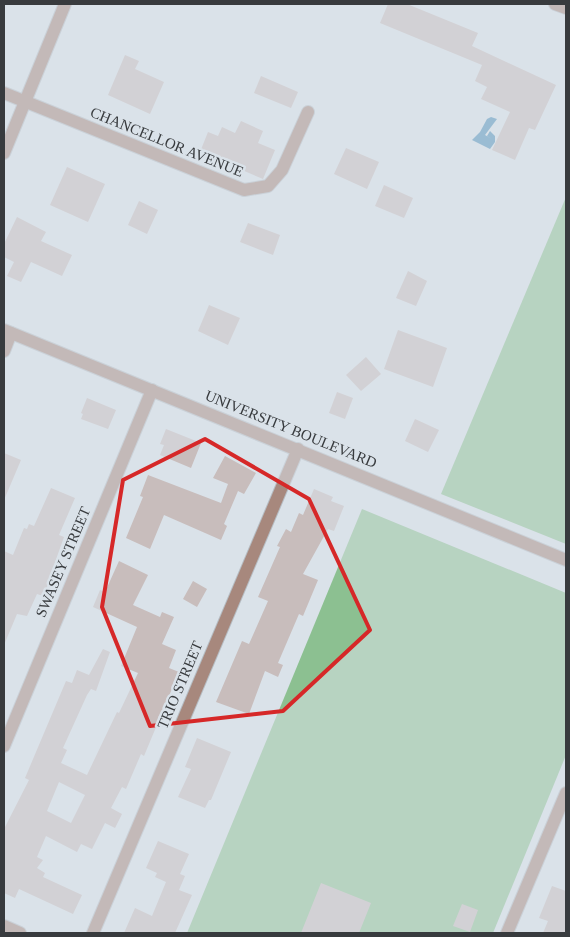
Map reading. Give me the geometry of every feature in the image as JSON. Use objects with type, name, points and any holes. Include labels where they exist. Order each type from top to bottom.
[{"type":"street","points":[[4,153],[65,4]]},
{"type":"street","points":[[554,4],[566,8]]},
{"type":"street","name":"CHANCELLOR AVENUE","points":[[4,94],[244,190],[268,186],[282,170],[308,112]]},
{"type":"street","points":[[4,351],[8,331]]},
{"type":"street","name":"UNIVERSITY BOULEVARD","points":[[8,331],[566,560]]},
{"type":"street","name":"SWASEY STREET","points":[[4,746],[152,390]]},
{"type":"street","name":"TRIO STREET","points":[[92,933],[298,449]]},
{"type":"street","points":[[507,933],[566,793]]},
{"type":"street","points":[[4,926],[20,933]]},
{"type":"highlighted area","points":[[205,439],[309,499],[370,630],[283,711],[150,726],[102,607],[123,480]]},
{"type":"green space","points":[[566,197],[566,544],[441,494]]},
{"type":"green space","points":[[362,509],[566,593],[566,755],[493,933],[187,933]]},
{"type":"water","points":[[491,117],[497,119],[485,135],[492,139],[487,136],[490,131],[495,136],[495,142],[490,149],[472,140],[480,132],[487,119]]},
{"type":"building","points":[[388,4],[407,4],[478,33],[472,46],[556,85],[535,130],[529,128],[515,160],[492,150],[510,112],[481,99],[487,87],[475,81],[482,65],[380,23]]},
{"type":"building","points":[[125,55],[139,61],[135,69],[164,82],[150,114],[108,95]]},
{"type":"building","points":[[261,76],[298,92],[291,108],[254,93]]},
{"type":"building","points":[[241,121],[263,131],[258,143],[275,150],[263,179],[200,152],[208,132],[218,136],[222,127],[235,133]]},
{"type":"building","points":[[346,148],[379,162],[367,189],[334,174]]},
{"type":"building","points":[[67,167],[105,184],[88,222],[50,205]]},
{"type":"building","points":[[384,185],[413,198],[404,218],[375,206]]},
{"type":"building","points":[[139,201],[158,210],[147,234],[128,225]]},
{"type":"building","points":[[17,217],[46,232],[41,241],[72,255],[62,276],[31,262],[21,282],[7,276],[14,262],[4,257],[4,244]]},
{"type":"building","points":[[248,223],[280,235],[273,255],[240,242]]},
{"type":"building","points":[[408,271],[427,281],[416,306],[396,298]]},
{"type":"building","points":[[209,305],[240,318],[228,345],[198,331]]},
{"type":"building","points":[[398,330],[447,348],[433,387],[384,369]]},
{"type":"building","points":[[366,357],[381,374],[361,391],[346,375]]},
{"type":"building","points":[[337,392],[353,398],[345,419],[329,413]]},
{"type":"building","points":[[87,398],[116,410],[108,429],[81,419],[83,414],[81,413]]},
{"type":"building","points":[[415,419],[439,430],[428,452],[405,441]]},
{"type":"building","points":[[166,429],[201,443],[191,468],[160,455],[164,445],[160,444]]},
{"type":"building","points":[[4,453],[21,460],[4,500]]},
{"type":"building","points":[[225,456],[256,473],[244,494],[238,491],[224,524],[227,526],[221,540],[164,515],[150,549],[126,538],[143,497],[140,496],[148,475],[221,503],[228,484],[213,478]]},
{"type":"building","points":[[51,488],[75,498],[59,535],[64,537],[54,565],[56,566],[43,596],[37,594],[27,616],[17,614],[4,645],[4,551],[13,555],[24,528],[27,529],[29,524],[34,526]]},
{"type":"building","points":[[314,489],[333,497],[331,501],[344,506],[334,531],[328,529],[303,574],[318,580],[303,616],[299,614],[278,663],[283,665],[278,677],[265,671],[249,714],[216,702],[242,641],[249,644],[268,601],[258,597],[280,547],[277,546],[286,529],[291,532],[299,513],[303,515]]},
{"type":"building","points":[[119,561],[148,575],[133,605],[160,617],[162,612],[174,617],[162,644],[176,650],[169,668],[179,672],[144,756],[141,754],[126,789],[122,787],[111,808],[122,814],[115,828],[105,823],[92,849],[81,844],[77,852],[46,836],[37,857],[43,860],[37,868],[45,873],[43,877],[82,895],[73,914],[19,889],[15,898],[4,893],[4,829],[29,780],[25,778],[66,681],[72,683],[77,670],[89,675],[103,649],[110,652],[96,691],[91,689],[87,695],[63,748],[67,750],[61,763],[87,775],[138,673],[121,666],[137,627],[93,607],[100,590],[105,592]],"holes":[[[59,782],[85,795],[71,823],[47,811]]]},
{"type":"building","points":[[193,581],[207,589],[197,607],[183,599]]},
{"type":"building","points":[[197,738],[231,752],[211,800],[209,800],[205,808],[178,797],[191,769],[185,767]]},
{"type":"building","points":[[158,841],[189,854],[180,874],[185,876],[179,890],[192,895],[175,933],[124,933],[135,908],[152,916],[166,882],[155,877],[157,873],[146,868]]},
{"type":"building","points":[[321,883],[371,903],[359,933],[301,933]]},
{"type":"building","points":[[552,886],[566,891],[566,933],[543,933],[548,921],[539,918]]},
{"type":"building","points":[[462,904],[478,910],[470,932],[453,926]]}]
